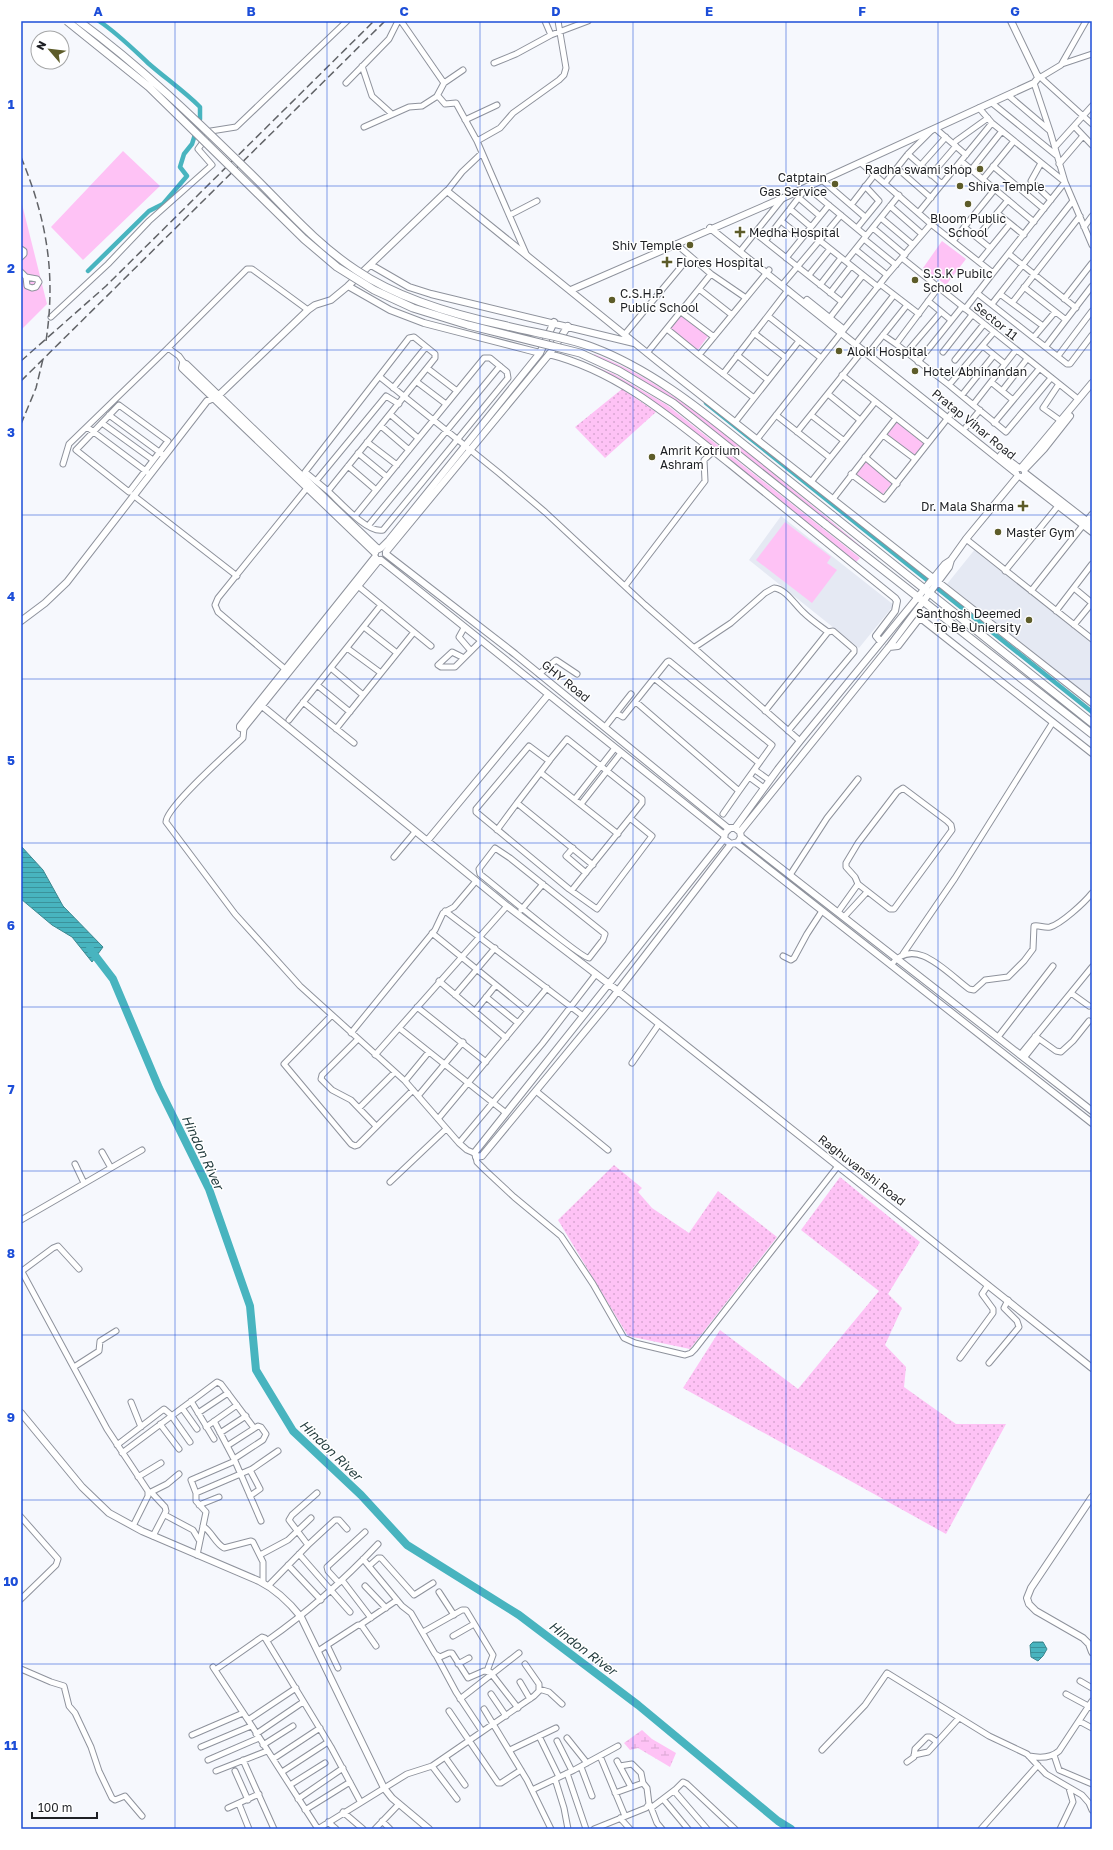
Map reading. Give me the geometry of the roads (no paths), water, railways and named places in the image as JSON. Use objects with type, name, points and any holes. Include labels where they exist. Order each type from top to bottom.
[{"type":"main road","points":[[67,21],[149,87],[304,239],[337,267],[374,290],[413,308],[468,325],[580,354],[619,371],[672,403],[920,600],[1092,734]]},
{"type":"main road","points":[[79,21],[114,46],[174,98],[305,228],[356,270],[380,284],[423,302],[465,316],[590,346],[615,357],[671,389],[705,414],[832,515],[931,585],[1092,722]]},
{"type":"street","points":[[51,317],[108,264],[149,221],[212,165],[198,149],[211,131],[236,127],[346,21]]},
{"type":"street","points":[[346,82],[389,39],[400,21],[444,83]]},
{"type":"street","points":[[545,21],[551,35]]},
{"type":"street","points":[[477,141],[500,128],[513,113],[562,78],[566,68],[558,21]]},
{"type":"street","points":[[494,63],[522,51],[551,35],[588,21]]},
{"type":"street","points":[[1011,21],[1039,76],[1092,124]]},
{"type":"street","points":[[1061,65],[1086,21]]},
{"type":"street","points":[[572,290],[713,227],[783,198],[934,130],[979,108],[1009,96],[1034,83],[1039,76],[1061,65],[1092,54]]},
{"type":"street","points":[[362,66],[372,96],[392,114]]},
{"type":"street","points":[[364,127],[409,107],[422,106],[437,96],[444,83],[463,70]]},
{"type":"street","points":[[1034,83],[1072,202],[1080,216],[1091,242]]},
{"type":"street","points":[[437,96],[445,104],[456,103],[477,141],[527,256]]},
{"type":"street","points":[[1009,96],[1050,131]]},
{"type":"street","points":[[992,103],[1057,155]]},
{"type":"street","points":[[465,120],[497,106]]},
{"type":"street","points":[[1055,147],[1092,106]]},
{"type":"street","points":[[979,108],[992,123],[1065,182]]},
{"type":"street","points":[[931,175],[956,143],[988,118]]},
{"type":"street","points":[[919,212],[992,123]]},
{"type":"street","points":[[1074,126],[1092,145]]},
{"type":"street","points":[[934,130],[956,143],[966,155]]},
{"type":"street","points":[[885,183],[908,154],[934,130]]},
{"type":"street","points":[[971,170],[1002,131]]},
{"type":"street","points":[[1059,164],[1083,136]]},
{"type":"street","points":[[921,165],[946,137]]},
{"type":"street","points":[[983,179],[1014,141]]},
{"type":"street","points":[[21,621],[40,608],[67,582],[133,495],[161,454],[204,404],[208,400],[217,397],[308,310],[315,305],[331,300],[348,286],[447,191],[462,172],[482,153]]},
{"type":"street","points":[[908,154],[942,184]]},
{"type":"street","points":[[961,161],[1034,222]]},
{"type":"street","points":[[861,163],[931,224],[993,273]]},
{"type":"street","points":[[1041,163],[1031,181],[1051,200]]},
{"type":"street","points":[[993,166],[1044,209]]},
{"type":"street","points":[[897,168],[930,198]]},
{"type":"street","points":[[851,205],[875,174]]},
{"type":"street","points":[[822,180],[865,217]]},
{"type":"street","points":[[918,362],[951,320],[977,293],[1009,254],[1065,182]]},
{"type":"street","points":[[857,228],[879,200],[865,186]]},
{"type":"street","points":[[766,241],[807,187]]},
{"type":"street","points":[[807,187],[857,228],[896,265]]},
{"type":"street","points":[[953,241],[996,189]]},
{"type":"street","points":[[447,191],[527,256],[572,290],[647,353],[758,438],[833,499],[931,585],[1092,703]]},
{"type":"street","points":[[846,262],[899,195]]},
{"type":"street","points":[[742,249],[783,198]]},
{"type":"street","points":[[799,198],[820,216]]},
{"type":"street","points":[[977,238],[1008,200]]},
{"type":"street","points":[[510,216],[536,201]]},
{"type":"street","points":[[992,304],[1072,202]]},
{"type":"street","points":[[786,258],[829,205]]},
{"type":"street","points":[[890,206],[922,234]]},
{"type":"street","points":[[790,209],[811,227]]},
{"type":"street","points":[[997,213],[1024,235]]},
{"type":"street","points":[[783,283],[841,214]]},
{"type":"street","points":[[1012,303],[1080,216]]},
{"type":"street","points":[[1084,227],[1092,216]]},
{"type":"street","points":[[881,218],[913,245]]},
{"type":"street","points":[[781,221],[802,238]]},
{"type":"street","points":[[758,438],[903,256],[931,224]]},
{"type":"street","points":[[979,262],[1010,224]]},
{"type":"street","name":"Pratap Vihar Road","points":[[713,227],[768,271]]},
{"type":"street","name":"Pratap Vihar Road","points":[[713,227],[843,331],[863,350],[966,427],[1021,472],[1058,506],[1085,523],[1092,525]]},
{"type":"street","points":[[964,227],[990,248]]},
{"type":"street","name":"Sector 11","points":[[872,228],[938,288],[1078,400]]},
{"type":"street","points":[[755,233],[842,302]]},
{"type":"street","points":[[820,240],[863,275],[894,295],[919,314]]},
{"type":"street","points":[[676,244],[712,274],[746,298]]},
{"type":"street","points":[[808,275],[830,248]]},
{"type":"street","points":[[21,249],[24,251],[24,254],[21,257]]},
{"type":"street","points":[[856,250],[887,276]]},
{"type":"street","points":[[1009,254],[1076,308]]},
{"type":"street","points":[[625,334],[690,256]]},
{"type":"street","points":[[820,285],[841,258]]},
{"type":"street","points":[[1064,299],[1092,263]]},
{"type":"street","points":[[371,265],[409,287],[431,294],[554,322],[636,343]]},
{"type":"street","points":[[830,293],[851,266]]},
{"type":"street","points":[[63,464],[68,446],[248,269],[252,269],[308,310]]},
{"type":"street","points":[[699,356],[768,271]]},
{"type":"street","points":[[21,272],[26,277]]},
{"type":"street","points":[[647,353],[712,274]]},
{"type":"street","points":[[828,319],[863,275]]},
{"type":"street","name":"Pratap Vihar Road","points":[[783,283],[788,290],[828,319]]},
{"type":"street","points":[[348,286],[390,310],[424,323],[540,353]]},
{"type":"street","points":[[1046,346],[1092,286]]},
{"type":"street","points":[[1024,287],[1066,320]]},
{"type":"street","points":[[896,344],[938,288]]},
{"type":"street","points":[[699,289],[732,315]]},
{"type":"street","points":[[722,374],[788,290]]},
{"type":"street","points":[[977,293],[1068,364],[1092,335]]},
{"type":"street","points":[[1000,294],[1043,326]]},
{"type":"street","points":[[858,341],[894,295]]},
{"type":"street","points":[[928,301],[951,320]]},
{"type":"street","points":[[872,349],[907,305]]},
{"type":"street","points":[[1058,356],[1092,311]]},
{"type":"street","points":[[681,312],[714,337]]},
{"type":"street","points":[[906,354],[941,312]]},
{"type":"street","points":[[1034,337],[1055,312]]},
{"type":"street","points":[[944,352],[972,315]]},
{"type":"street","points":[[768,316],[822,358]]},
{"type":"street","points":[[468,449],[540,353],[554,322]]},
{"type":"street","points":[[955,360],[984,324]]},
{"type":"street","points":[[244,728],[240,728],[240,726],[286,670],[347,590],[380,554],[549,354],[568,326]]},
{"type":"street","points":[[667,330],[754,398]]},
{"type":"street","name":"Pratap Vihar Road","points":[[843,331],[858,341],[1085,523],[1092,532]]},
{"type":"street","points":[[949,385],[994,332]]},
{"type":"street","points":[[754,333],[786,358]]},
{"type":"street","points":[[883,335],[896,344],[906,354],[962,395],[1005,432],[1008,432],[1051,378]]},
{"type":"street","points":[[328,491],[436,356],[414,337],[411,337],[305,472],[355,516],[372,529],[383,530],[508,378],[509,374],[488,357],[485,358],[355,516]]},
{"type":"street","points":[[736,422],[799,341]]},
{"type":"street","points":[[983,346],[1005,364]]},
{"type":"street","points":[[393,388],[426,347]]},
{"type":"street","points":[[168,348],[179,356],[184,363],[182,368],[217,397],[380,554]]},
{"type":"street","points":[[798,432],[863,350]]},
{"type":"street","points":[[973,404],[1016,350]]},
{"type":"street","points":[[549,354],[580,363],[638,394],[714,452],[896,599],[895,611],[876,636],[881,642]]},
{"type":"street","points":[[737,355],[768,380]]},
{"type":"street","points":[[962,395],[994,355]]},
{"type":"street","points":[[1002,391],[1027,359]]},
{"type":"street","points":[[368,526],[500,366]]},
{"type":"street","points":[[427,368],[457,391]]},
{"type":"street","points":[[994,423],[1039,369]]},
{"type":"street","points":[[842,375],[928,443]]},
{"type":"street","points":[[380,377],[468,449],[499,472],[800,742]]},
{"type":"street","points":[[416,382],[446,404]]},
{"type":"street","points":[[991,382],[1013,400]]},
{"type":"street","points":[[475,1155],[506,1113],[724,837],[736,831],[889,647],[931,585],[949,567],[951,560],[966,540],[1092,383]]},
{"type":"street","points":[[1059,384],[1043,408],[1061,421]]},
{"type":"street","points":[[1021,472],[1044,450],[1092,388]]},
{"type":"street","points":[[828,394],[860,420]]},
{"type":"street","points":[[316,481],[386,396],[399,404]]},
{"type":"street","points":[[217,397],[307,488],[380,554]]},
{"type":"street","points":[[811,482],[829,457],[875,402]]},
{"type":"street","points":[[119,405],[168,441],[161,454],[153,460],[148,472],[129,492],[76,450],[119,405]]},
{"type":"street","points":[[104,410],[109,416],[161,454]]},
{"type":"street","points":[[966,427],[980,410]]},
{"type":"street","points":[[390,415],[418,438]]},
{"type":"street","points":[[776,415],[829,457]]},
{"type":"street","points":[[811,415],[843,440]]},
{"type":"street","points":[[851,474],[883,499],[950,416]]},
{"type":"street","points":[[833,499],[896,418]]},
{"type":"street","points":[[102,423],[153,460]]},
{"type":"street","points":[[381,426],[409,450]]},
{"type":"street","points":[[87,427],[148,472]]},
{"type":"street","points":[[883,435],[915,459]]},
{"type":"street","points":[[368,442],[397,465]]},
{"type":"street","points":[[625,586],[705,481],[706,476],[704,460],[714,452]]},
{"type":"street","points":[[358,453],[386,477]]},
{"type":"street","points":[[865,457],[896,484]]},
{"type":"street","points":[[348,466],[376,490]]},
{"type":"street","points":[[286,670],[216,610],[215,605],[218,598],[307,488]]},
{"type":"street","points":[[133,495],[237,576]]},
{"type":"street","points":[[1005,571],[1058,506]]},
{"type":"street","points":[[1031,591],[1092,514]]},
{"type":"street","points":[[966,540],[1092,640]]},
{"type":"street","points":[[380,554],[358,586],[244,728],[243,738],[187,792],[167,816],[166,822],[235,914],[300,986],[331,1016],[405,1081],[446,1130],[459,1143],[475,1155],[482,1156],[617,991],[733,844],[736,831],[769,780],[881,642],[920,600]]},
{"type":"street","name":"GHY Road","points":[[380,554],[481,642],[724,837],[822,911],[1092,1124]]},
{"type":"street","name":"GHY Road","points":[[380,554],[539,674],[790,875],[1092,1111]]},
{"type":"street","points":[[1056,611],[1092,564]]},
{"type":"street","points":[[358,586],[431,646]]},
{"type":"street","points":[[695,647],[731,623],[765,593],[774,588],[780,589],[803,612],[828,632],[835,632],[853,647],[854,650],[788,731]]},
{"type":"street","points":[[1074,588],[1092,603],[1074,625]]},
{"type":"street","points":[[289,720],[381,605]]},
{"type":"street","points":[[889,647],[898,646],[919,619],[923,620],[1092,753]]},
{"type":"street","points":[[364,627],[397,653]]},
{"type":"street","points":[[464,628],[458,637],[471,651]]},
{"type":"street","points":[[336,729],[414,632]]},
{"type":"street","points":[[765,711],[828,632]]},
{"type":"street","points":[[464,658],[452,652],[438,665],[453,668],[464,658],[471,651],[481,642]]},
{"type":"street","points":[[347,648],[380,673]]},
{"type":"street","points":[[539,674],[556,660],[577,674]]},
{"type":"street","points":[[616,713],[623,718],[667,662],[671,662],[772,743],[755,770],[723,814]]},
{"type":"street","points":[[331,668],[363,695]]},
{"type":"street","points":[[854,676],[861,682]]},
{"type":"street","points":[[654,678],[759,763]]},
{"type":"street","points":[[317,685],[350,712]]},
{"type":"street","points":[[605,727],[631,694]]},
{"type":"street","points":[[427,841],[548,695]]},
{"type":"street","points":[[304,702],[354,743]]},
{"type":"street","points":[[636,702],[739,791]]},
{"type":"street","name":"Raghuvanshi Road","points":[[262,706],[507,906],[609,984],[1092,1368]]},
{"type":"street","points":[[903,954],[955,878],[1053,722]]},
{"type":"street","points":[[497,830],[567,739],[607,770],[643,800],[618,834],[572,890]]},
{"type":"street","points":[[550,760],[529,746],[476,809],[476,812],[597,909],[652,836],[630,818]]},
{"type":"street","points":[[575,800],[615,748]]},
{"type":"street","points":[[581,804],[621,753]]},
{"type":"street","points":[[755,770],[769,780]]},
{"type":"street","points":[[541,773],[618,834]]},
{"type":"street","points":[[749,777],[764,788]]},
{"type":"street","points":[[790,875],[827,818],[858,779]]},
{"type":"street","points":[[903,788],[951,825],[952,831],[894,909],[890,909],[858,884],[855,877],[846,867],[846,861],[899,790],[903,788]]},
{"type":"street","points":[[517,803],[593,865]]},
{"type":"street","points":[[394,857],[415,832]]},
{"type":"street","points":[[494,848],[499,849],[544,884],[605,934],[604,940],[588,959],[479,873],[479,869],[494,848]]},
{"type":"street","points":[[573,848],[566,856],[586,873]]},
{"type":"street","points":[[351,1033],[432,933],[446,911],[454,907],[476,881]]},
{"type":"street","points":[[518,914],[544,884]]},
{"type":"street","points":[[838,912],[858,884]]},
{"type":"street","points":[[844,917],[867,892]]},
{"type":"street","points":[[891,965],[896,958],[911,952],[920,955],[943,968],[969,989],[974,990],[985,980],[1004,978],[1012,974],[1033,949],[1034,926],[1049,927],[1056,924],[1081,906],[1092,893]]},
{"type":"street","points":[[376,1055],[460,957],[507,906]]},
{"type":"street","points":[[446,911],[583,1016]]},
{"type":"street","points":[[783,956],[791,960],[794,958],[822,911]]},
{"type":"street","points":[[432,933],[528,1011]]},
{"type":"street","points":[[455,995],[495,948]]},
{"type":"street","points":[[998,1037],[1053,966]]},
{"type":"street","points":[[1022,1056],[1092,967]]},
{"type":"street","points":[[459,1143],[493,1103],[596,974]]},
{"type":"street","points":[[439,981],[506,1038]]},
{"type":"street","points":[[474,1011],[496,985]]},
{"type":"street","points":[[438,1119],[547,988]]},
{"type":"street","points":[[1071,993],[1089,1006]]},
{"type":"street","points":[[486,998],[518,1023]]},
{"type":"street","points":[[418,1007],[486,1062]]},
{"type":"street","points":[[331,1016],[286,1061],[285,1065],[353,1145],[358,1145],[413,1090]]},
{"type":"street","points":[[1037,1038],[1056,1051],[1061,1052],[1073,1041],[1089,1021]]},
{"type":"street","points":[[632,1063],[658,1024]]},
{"type":"street","points":[[399,1028],[428,1053],[506,1113]]},
{"type":"street","points":[[358,1039],[321,1077],[330,1089],[347,1098],[376,1126]]},
{"type":"street","points":[[418,1096],[463,1042]]},
{"type":"street","points":[[405,1081],[428,1053]]},
{"type":"street","points":[[359,1108],[395,1072]]},
{"type":"street","points":[[536,1091],[608,1150]]},
{"type":"street","points":[[390,1182],[446,1130]]},
{"type":"street","points":[[21,1220],[142,1150]]},
{"type":"street","points":[[102,1152],[111,1168]]},
{"type":"street","points":[[475,1155],[477,1162],[485,1170],[514,1197],[561,1236],[597,1290],[624,1338],[634,1343],[685,1355],[691,1353],[705,1337],[838,1166]]},
{"type":"street","points":[[75,1164],[84,1183]]},
{"type":"street","points":[[79,1269],[58,1246],[21,1271],[117,1445],[138,1477],[166,1509],[165,1515],[153,1536]]},
{"type":"street","points":[[960,1358],[993,1313],[993,1309],[982,1294],[988,1285]]},
{"type":"street","points":[[990,1362],[1018,1327],[1017,1320],[1004,1308],[1008,1300]]},
{"type":"street","points":[[74,1367],[99,1351],[100,1341],[116,1331]]},
{"type":"street","points":[[122,1453],[217,1382],[221,1384],[254,1428]]},
{"type":"street","points":[[198,1413],[228,1393]]},
{"type":"street","points":[[191,1401],[214,1439]]},
{"type":"street","points":[[132,1402],[141,1427]]},
{"type":"street","points":[[206,1427],[237,1405]]},
{"type":"street","points":[[182,1408],[197,1429]]},
{"type":"street","points":[[117,1445],[164,1409],[171,1415],[190,1442]]},
{"type":"street","points":[[21,1412],[82,1487],[97,1503],[109,1512],[132,1526],[153,1536],[265,1584],[284,1597],[301,1617],[384,1788],[399,1804],[429,1829]]},
{"type":"street","points":[[220,1433],[246,1416]]},
{"type":"street","points":[[214,1422],[228,1446],[261,1521]]},
{"type":"street","points":[[160,1424],[179,1449]]},
{"type":"street","points":[[197,1556],[199,1540],[206,1512],[196,1501],[196,1493],[190,1482],[191,1479],[234,1460],[266,1437],[266,1434],[261,1427],[258,1426],[228,1446]]},
{"type":"street","points":[[196,1493],[250,1470],[278,1451]]},
{"type":"street","points":[[138,1477],[161,1463]]},
{"type":"street","points":[[250,1470],[260,1489],[250,1496]]},
{"type":"street","points":[[132,1526],[150,1492],[167,1484],[179,1474]]},
{"type":"street","points":[[308,1545],[290,1521],[290,1518],[317,1493]]},
{"type":"street","points":[[199,1505],[219,1496]]},
{"type":"street","points":[[1092,1497],[1031,1588],[1027,1598],[1029,1604],[1036,1611],[1087,1641],[1092,1652]]},
{"type":"street","points":[[165,1515],[193,1530],[199,1540]]},
{"type":"street","points":[[21,1517],[58,1559],[56,1565],[21,1599]]},
{"type":"street","points":[[260,1555],[288,1540],[311,1518]]},
{"type":"street","points":[[265,1584],[288,1565],[336,1520],[347,1528]]},
{"type":"street","points":[[203,1526],[210,1530],[223,1548],[252,1542],[264,1565],[265,1584]]},
{"type":"street","points":[[365,1532],[328,1567],[328,1571],[340,1582],[371,1618]]},
{"type":"street","points":[[268,1640],[301,1617],[321,1600],[378,1544]]},
{"type":"street","points":[[299,1554],[350,1612]]},
{"type":"street","points":[[369,1566],[380,1558],[414,1595],[433,1583]]},
{"type":"street","points":[[364,1559],[402,1606],[411,1613],[460,1699],[482,1731]]},
{"type":"street","points":[[288,1565],[321,1600]]},
{"type":"street","points":[[365,1586],[386,1608]]},
{"type":"street","points":[[439,1592],[454,1615]]},
{"type":"street","points":[[318,1652],[397,1600]]},
{"type":"street","points":[[423,1632],[466,1610],[493,1655],[487,1671],[468,1678],[451,1653],[440,1657],[436,1655]]},
{"type":"street","points":[[453,1636],[474,1624]]},
{"type":"street","points":[[360,1625],[376,1646]]},
{"type":"street","points":[[360,1801],[328,1742],[303,1702],[268,1640],[262,1637],[214,1668],[318,1829],[360,1801],[410,1772],[432,1766],[518,1708],[539,1689]]},
{"type":"street","points":[[327,1645],[338,1668]]},
{"type":"street","points":[[460,1699],[493,1675],[519,1653]]},
{"type":"street","points":[[458,1664],[469,1658]]},
{"type":"street","points":[[524,1664],[539,1684],[539,1689]]},
{"type":"street","points":[[21,1669],[64,1686],[69,1706],[75,1713],[91,1747],[99,1771],[112,1798],[115,1800],[125,1796],[142,1816]]},
{"type":"street","points":[[487,1671],[493,1675],[518,1708]]},
{"type":"street","points":[[822,1750],[865,1705],[886,1673],[902,1680],[989,1736],[1029,1756],[1046,1774],[1082,1795],[1089,1803],[1092,1810]]},
{"type":"street","points":[[1080,1681],[1092,1688]]},
{"type":"street","points":[[520,1682],[530,1698]]},
{"type":"street","points":[[248,1720],[296,1688]]},
{"type":"street","points":[[539,1689],[550,1692],[562,1704]]},
{"type":"street","points":[[491,1694],[506,1716]]},
{"type":"street","points":[[1066,1694],[1090,1707]]},
{"type":"street","points":[[1029,1756],[1041,1757],[1054,1755],[1063,1747],[1079,1721],[1090,1707],[1092,1701]]},
{"type":"street","points":[[208,1760],[257,1736],[303,1702]]},
{"type":"street","points":[[484,1708],[510,1750],[551,1829]]},
{"type":"street","points":[[449,1711],[498,1783],[501,1784],[521,1770]]},
{"type":"street","points":[[192,1735],[243,1713]]},
{"type":"street","points":[[914,1755],[926,1753],[960,1718]]},
{"type":"street","points":[[1079,1721],[1092,1728]]},
{"type":"street","points":[[201,1747],[251,1726]]},
{"type":"street","points":[[263,1745],[293,1726]]},
{"type":"street","points":[[273,1759],[320,1728]]},
{"type":"street","points":[[510,1750],[556,1728]]},
{"type":"street","points":[[538,1736],[557,1778],[568,1829]]},
{"type":"street","points":[[907,1762],[914,1755],[915,1749],[928,1736],[937,1742]]},
{"type":"street","points":[[566,1738],[587,1763]]},
{"type":"street","points":[[557,1741],[570,1772],[586,1829]]},
{"type":"street","points":[[282,1772],[328,1742]]},
{"type":"street","points":[[532,1790],[570,1772],[618,1746]]},
{"type":"street","points":[[216,1771],[267,1751]]},
{"type":"street","points":[[1054,1755],[1059,1770],[1092,1784]]},
{"type":"street","points":[[600,1756],[623,1817],[630,1829]]},
{"type":"street","points":[[445,1757],[465,1785]]},
{"type":"street","points":[[243,1760],[274,1829]]},
{"type":"street","points":[[616,1761],[631,1787]]},
{"type":"street","points":[[290,1785],[325,1762]]},
{"type":"street","points":[[620,1766],[632,1764],[641,1773],[643,1783],[647,1788],[650,1806],[657,1823],[662,1829]]},
{"type":"street","points":[[981,1829],[1038,1765]]},
{"type":"street","points":[[432,1766],[458,1799]]},
{"type":"street","points":[[581,1766],[592,1796]]},
{"type":"street","points":[[298,1799],[342,1768]]},
{"type":"street","points":[[235,1771],[248,1800]]},
{"type":"street","points":[[305,1810],[350,1782]]},
{"type":"street","points":[[597,1828],[650,1806],[663,1799],[683,1782],[686,1783],[734,1829]]},
{"type":"street","points":[[615,1793],[643,1783]]},
{"type":"street","points":[[1060,1829],[1073,1802],[1069,1787]]},
{"type":"street","points":[[676,1789],[676,1793],[707,1829]]},
{"type":"street","points":[[228,1808],[259,1794]]},
{"type":"street","points":[[663,1799],[688,1829]]},
{"type":"street","points":[[239,1804],[249,1829]]},
{"type":"street","points":[[375,1829],[399,1804]]},
{"type":"street","points":[[343,1812],[363,1829]]},
{"type":"street","points":[[382,1821],[390,1829]]},
{"type":"street","points":[[328,1822],[336,1829]]},
{"type":"water","points":[[21,846],[43,870],[63,906],[103,947],[92,962],[72,937],[52,925],[21,899]]},
{"type":"water","points":[[1033,1642],[1043,1642],[1047,1649],[1038,1661],[1031,1657],[1030,1645]]},
{"type":"waterway","points":[[88,271],[149,211],[163,204],[187,176],[180,167],[184,154],[192,144],[200,119],[200,107],[188,95],[99,21]]},
{"type":"waterway","points":[[706,403],[1092,712]]},
{"type":"waterway","name":"Hindon River","points":[[90,949],[113,979],[159,1088],[209,1189],[250,1306],[256,1370],[293,1431],[361,1495],[407,1545],[519,1615],[638,1705],[778,1821],[791,1829]]},
{"type":"railway","points":[[21,361],[106,286],[374,21]]},
{"type":"railway","points":[[21,381],[385,21]]},
{"type":"railway","points":[[21,157],[37,203],[47,248],[50,293],[46,341]]},
{"type":"railway","points":[[21,424],[36,388],[43,359]]},
{"type":"place","name":"Radha swami shop","points":[[980,169]]},
{"type":"place","name":"Catptain Gas Service","points":[[835,184]]},
{"type":"place","name":"Shiva Temple","points":[[960,186]]},
{"type":"place","name":"Bloom Public School","points":[[968,204]]},
{"type":"place","name":"Medha Hospital","points":[[740,232]]},
{"type":"place","name":"Shiv Temple","points":[[690,245]]},
{"type":"place","name":"Flores Hospital","points":[[667,262]]},
{"type":"place","name":"S.S.K Pubilc School","points":[[915,280]]},
{"type":"place","name":"C.S.H.P. Public School","points":[[612,300]]},
{"type":"place","name":"Aloki Hospital","points":[[839,351]]},
{"type":"place","name":"Hotel Abhinandan","points":[[915,371]]},
{"type":"place","name":"Amrit Kotrium Ashram","points":[[652,457]]},
{"type":"place","name":"Dr. Mala Sharma","points":[[1023,506]]},
{"type":"place","name":"Master Gym","points":[[998,532]]},
{"type":"place","name":"Santhosh Deemed To Be Uniersity","points":[[1029,620]]}]
